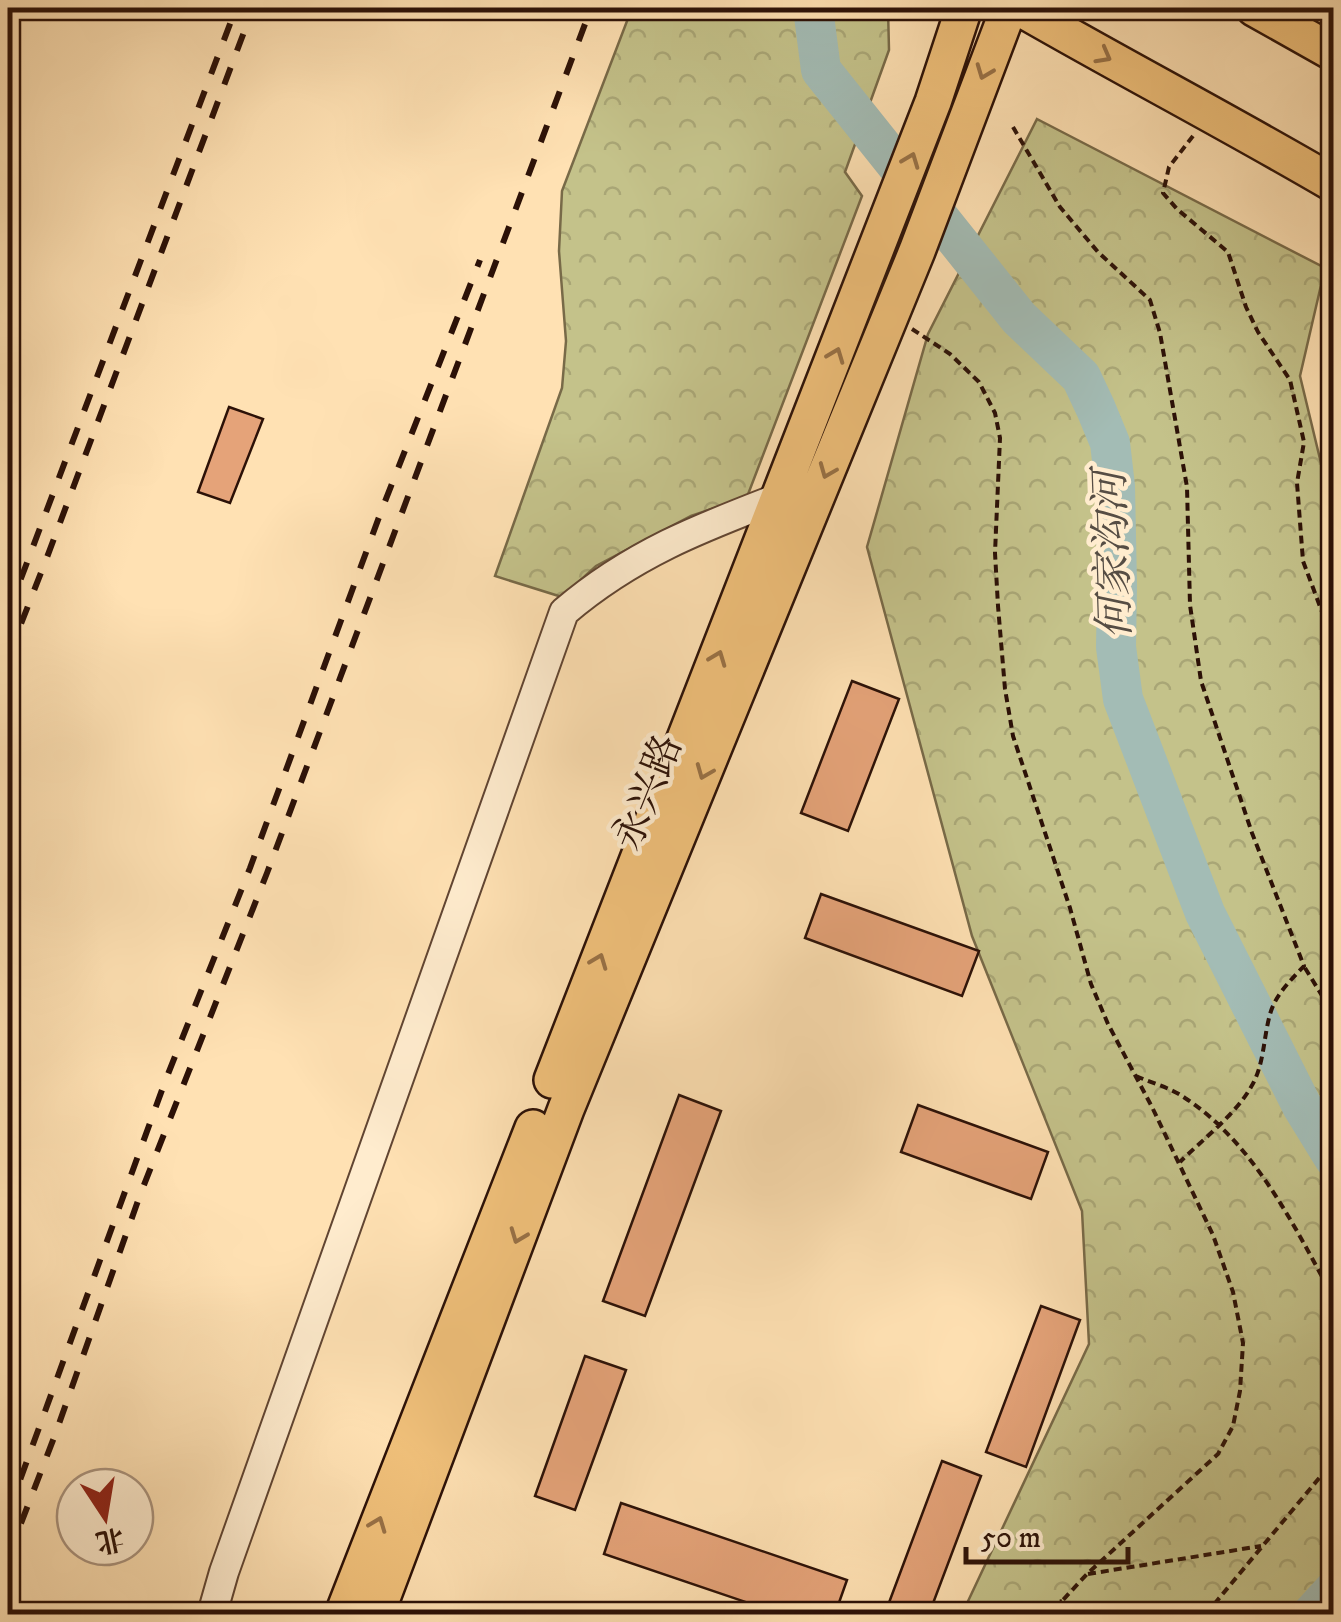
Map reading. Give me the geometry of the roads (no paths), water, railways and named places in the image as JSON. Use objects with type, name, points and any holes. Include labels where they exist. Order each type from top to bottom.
[{"type":"main road","name":"永兴路","points":[[343,1614],[781,497],[933,102],[964,8]]},
{"type":"main road","name":"永兴路","points":[[376,1614],[566,1109],[917,251],[1009,8]]},
{"type":"main road","points":[[1020,8],[1334,184]]},
{"type":"main road","points":[[1254,8],[1334,52]]},
{"type":"lane","points":[[212,1614],[230,1553],[564,612],[626,566],[688,533],[781,497]]},
{"type":"waterway","name":"何家沟河","points":[[813,8],[821,70],[1019,318],[1081,377],[1096,409],[1110,443],[1115,486],[1116,647],[1123,699],[1205,913],[1302,1106],[1334,1158]]},
{"type":"waterway","name":"何家沟河","points":[[1312,1614],[1334,1590]]},
{"type":"railway","points":[[8,613],[236,8]]},
{"type":"railway","points":[[8,657],[253,8]]},
{"type":"railway","points":[[8,1557],[140,1195],[267,873],[591,8]]},
{"type":"railway","points":[[8,1513],[166,1079],[480,260]]}]
